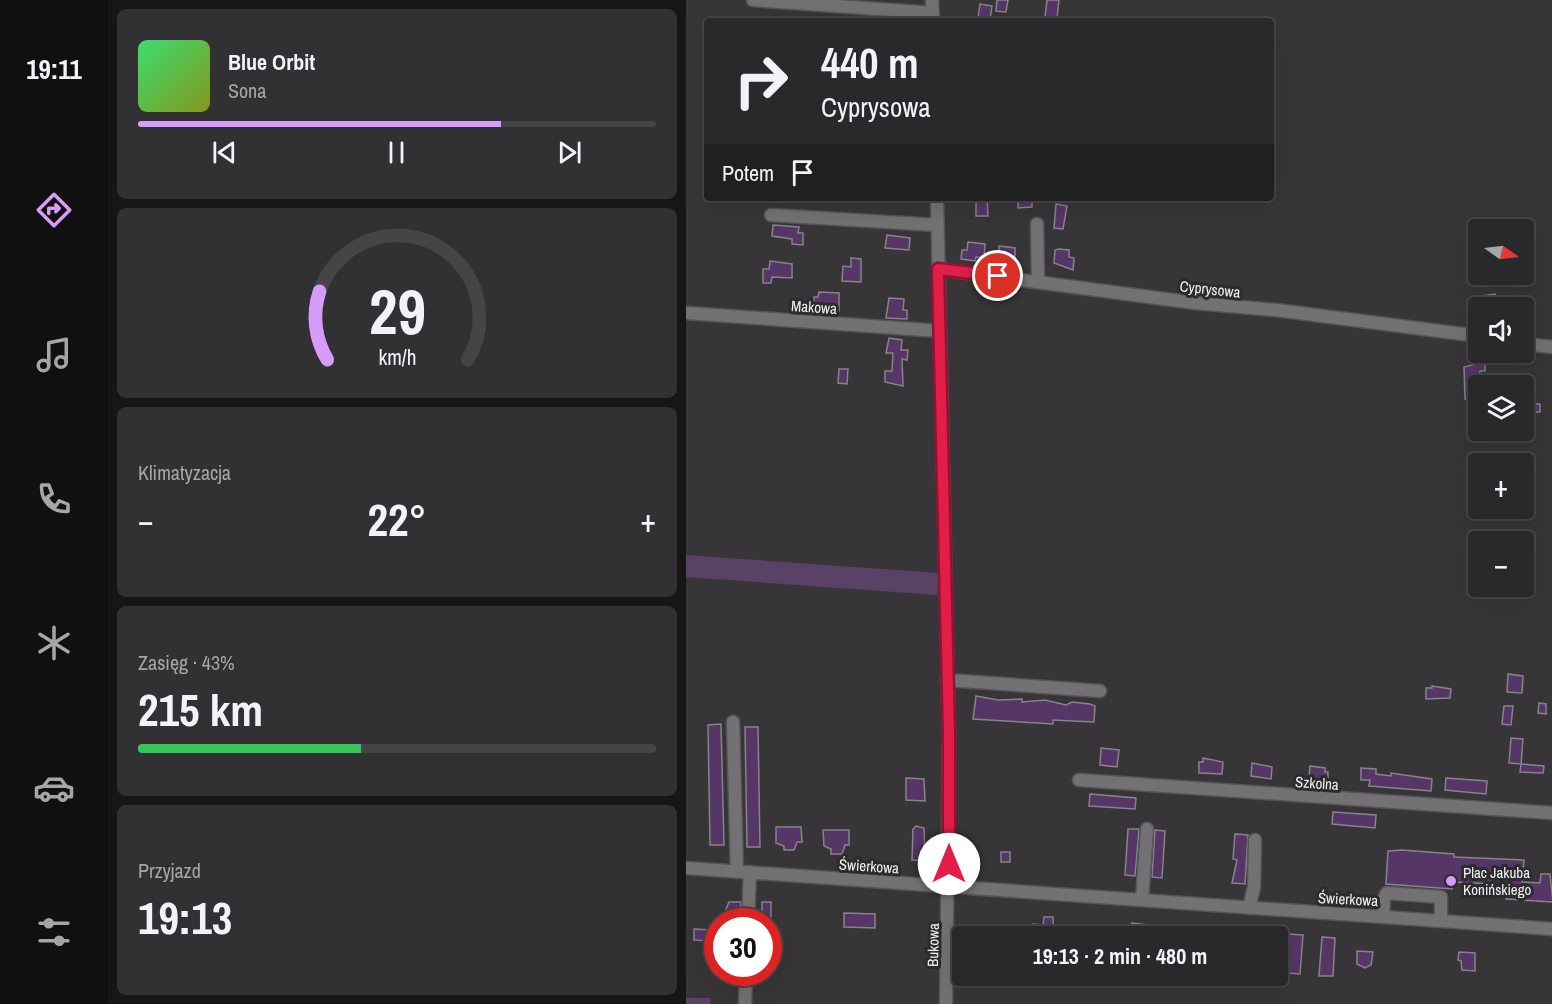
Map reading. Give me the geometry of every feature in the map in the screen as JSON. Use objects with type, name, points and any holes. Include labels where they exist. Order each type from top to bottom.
[{"type":"street","points":[[752,0],[933,17],[932,0]]},
{"type":"street","name":"Bukowa","points":[[937,201],[947,680],[949,887],[946,1004]]},
{"type":"street","points":[[770,215],[937,225]]},
{"type":"street","points":[[1037,224],[1038,281]]},
{"type":"street","name":"Cyprysowa","points":[[938,269],[1195,303],[1276,310],[1468,335]]},
{"type":"street","name":"Makowa","points":[[686,313],[940,331]]},
{"type":"street","points":[[1534,345],[1553,347]]},
{"type":"street","points":[[947,680],[1100,691]]},
{"type":"street","points":[[733,722],[747,908]]},
{"type":"street","name":"Szkolna","points":[[1079,780],[1553,813]]},
{"type":"street","points":[[1142,900],[1147,829]]},
{"type":"street","points":[[1249,908],[1254,887],[1255,840]]},
{"type":"street","name":"Świerkowa","points":[[686,868],[1553,929]]},
{"type":"street","points":[[1383,916],[1384,898],[1387,893],[1440,897],[1440,921]]},
{"type":"street","points":[[745,1004],[746,986]]},
{"type":"shaded area","points":[[686,555],[939,573],[937,595],[686,577]]},
{"type":"shaded area","points":[[686,998],[711,998],[710,1004],[686,1004]]},
{"type":"building","points":[[997,0],[1008,0],[1006,12],[996,11]]},
{"type":"building","points":[[1047,0],[1059,0],[1057,18],[1045,17]]},
{"type":"building","points":[[980,4],[992,6],[990,18],[978,18]]},
{"type":"building","points":[[976,201],[987,201],[988,216],[976,216]]},
{"type":"building","points":[[1018,201],[1032,201],[1032,207],[1018,208]]},
{"type":"building","points":[[1056,204],[1067,206],[1063,229],[1054,228]]},
{"type":"building","points":[[773,225],[799,227],[798,233],[803,233],[803,245],[792,244],[792,239],[772,236]]},
{"type":"building","points":[[887,235],[910,238],[909,250],[885,248]]},
{"type":"building","points":[[968,242],[985,244],[984,258],[976,257],[975,261],[961,259],[962,250],[967,250]]},
{"type":"building","points":[[999,246],[1015,248],[1015,266],[999,266]]},
{"type":"building","points":[[1055,250],[1069,250],[1069,257],[1074,258],[1073,270],[1054,263]]},
{"type":"building","points":[[851,258],[861,259],[861,282],[842,281],[843,266],[851,267]]},
{"type":"building","points":[[770,261],[792,264],[792,278],[772,277],[771,283],[763,283],[763,269],[769,269]]},
{"type":"building","points":[[819,292],[839,293],[839,311],[818,309],[818,306],[814,306],[814,297],[818,297]]},
{"type":"building","points":[[1495,294],[1495,297],[1474,297]]},
{"type":"building","points":[[889,298],[904,299],[903,310],[907,310],[907,319],[886,318]]},
{"type":"building","points":[[889,338],[902,340],[901,350],[908,350],[907,360],[902,359],[903,386],[885,382],[885,371],[892,371],[893,353],[886,353]]},
{"type":"building","points":[[1485,363],[1485,371],[1480,371],[1479,375],[1468,375],[1468,399],[1465,399],[1464,367]]},
{"type":"building","points":[[839,369],[848,369],[847,384],[838,383]]},
{"type":"building","points":[[1534,404],[1540,404],[1540,412],[1534,412]]},
{"type":"building","points":[[1508,674],[1523,676],[1522,693],[1507,692]]},
{"type":"building","points":[[1432,686],[1451,689],[1450,698],[1426,699],[1426,688],[1432,688]]},
{"type":"building","points":[[976,696],[998,700],[1022,699],[1022,702],[1045,700],[1066,705],[1072,702],[1090,704],[1095,706],[1094,722],[1053,720],[1053,724],[973,719]]},
{"type":"building","points":[[1539,703],[1546,704],[1546,714],[1538,713]]},
{"type":"building","points":[[1504,706],[1513,706],[1511,725],[1502,724]]},
{"type":"building","points":[[721,724],[724,845],[710,845],[708,725]]},
{"type":"building","points":[[745,727],[758,727],[760,847],[747,847]]},
{"type":"building","points":[[1511,738],[1523,739],[1521,764],[1509,763]]},
{"type":"building","points":[[1101,748],[1119,750],[1117,767],[1100,765]]},
{"type":"building","points":[[1203,758],[1223,762],[1222,774],[1199,773],[1199,762],[1203,762]]},
{"type":"building","points":[[1252,763],[1272,767],[1271,779],[1251,776]]},
{"type":"building","points":[[1521,764],[1544,766],[1543,773],[1520,772]]},
{"type":"building","points":[[1310,766],[1325,768],[1325,772],[1328,772],[1328,782],[1309,779]]},
{"type":"building","points":[[1361,768],[1376,769],[1376,774],[1391,776],[1391,773],[1432,779],[1431,791],[1369,786],[1370,780],[1361,780]]},
{"type":"building","points":[[906,778],[924,779],[925,801],[906,800]]},
{"type":"building","points":[[1446,778],[1487,781],[1486,794],[1445,790]]},
{"type":"building","points":[[1090,794],[1136,798],[1135,809],[1089,806]]},
{"type":"building","points":[[1333,812],[1376,815],[1375,828],[1332,824]]},
{"type":"building","points":[[916,826],[924,828],[925,861],[912,860],[913,829]]},
{"type":"building","points":[[776,827],[801,827],[802,842],[797,842],[794,850],[784,850],[784,846],[776,843]]},
{"type":"building","points":[[1128,829],[1139,829],[1135,876],[1125,875]]},
{"type":"building","points":[[823,830],[849,830],[849,845],[845,845],[842,854],[831,854],[831,849],[824,846]]},
{"type":"building","points":[[1155,830],[1165,831],[1162,878],[1152,877]]},
{"type":"building","points":[[1235,834],[1248,835],[1245,884],[1232,883],[1237,860],[1233,859]]},
{"type":"building","points":[[1388,851],[1454,854],[1454,857],[1524,860],[1522,882],[1540,883],[1541,874],[1550,874],[1553,902],[1506,899],[1508,876],[1493,875],[1492,884],[1452,882],[1452,889],[1386,884]]},
{"type":"building","points":[[1001,852],[1010,852],[1010,862],[1001,862]]},
{"type":"building","points":[[729,902],[741,902],[741,908],[726,908]]},
{"type":"building","points":[[762,902],[771,902],[771,908],[762,908]]},
{"type":"building","points":[[844,913],[875,914],[875,928],[844,927]]},
{"type":"building","points":[[1044,917],[1053,917],[1053,926],[1033,926],[1033,924],[1043,925]]},
{"type":"building","points":[[1132,923],[1148,925],[1148,926],[1132,926]]},
{"type":"building","points":[[694,929],[704,930],[704,941],[694,940]]},
{"type":"building","points":[[1289,934],[1303,935],[1300,974],[1288,973]]},
{"type":"building","points":[[1322,937],[1335,938],[1333,976],[1319,976]]},
{"type":"building","points":[[1357,951],[1373,952],[1371,965],[1365,968],[1357,964]]},
{"type":"building","points":[[1459,952],[1475,953],[1475,971],[1462,970],[1461,961],[1458,960]]},
{"type":"place","name":"Plac Jakuba Konińskiego","points":[[1451,881]]},
{"type":"route","points":[[949,864],[949,732],[938,269],[998,276]]}]
